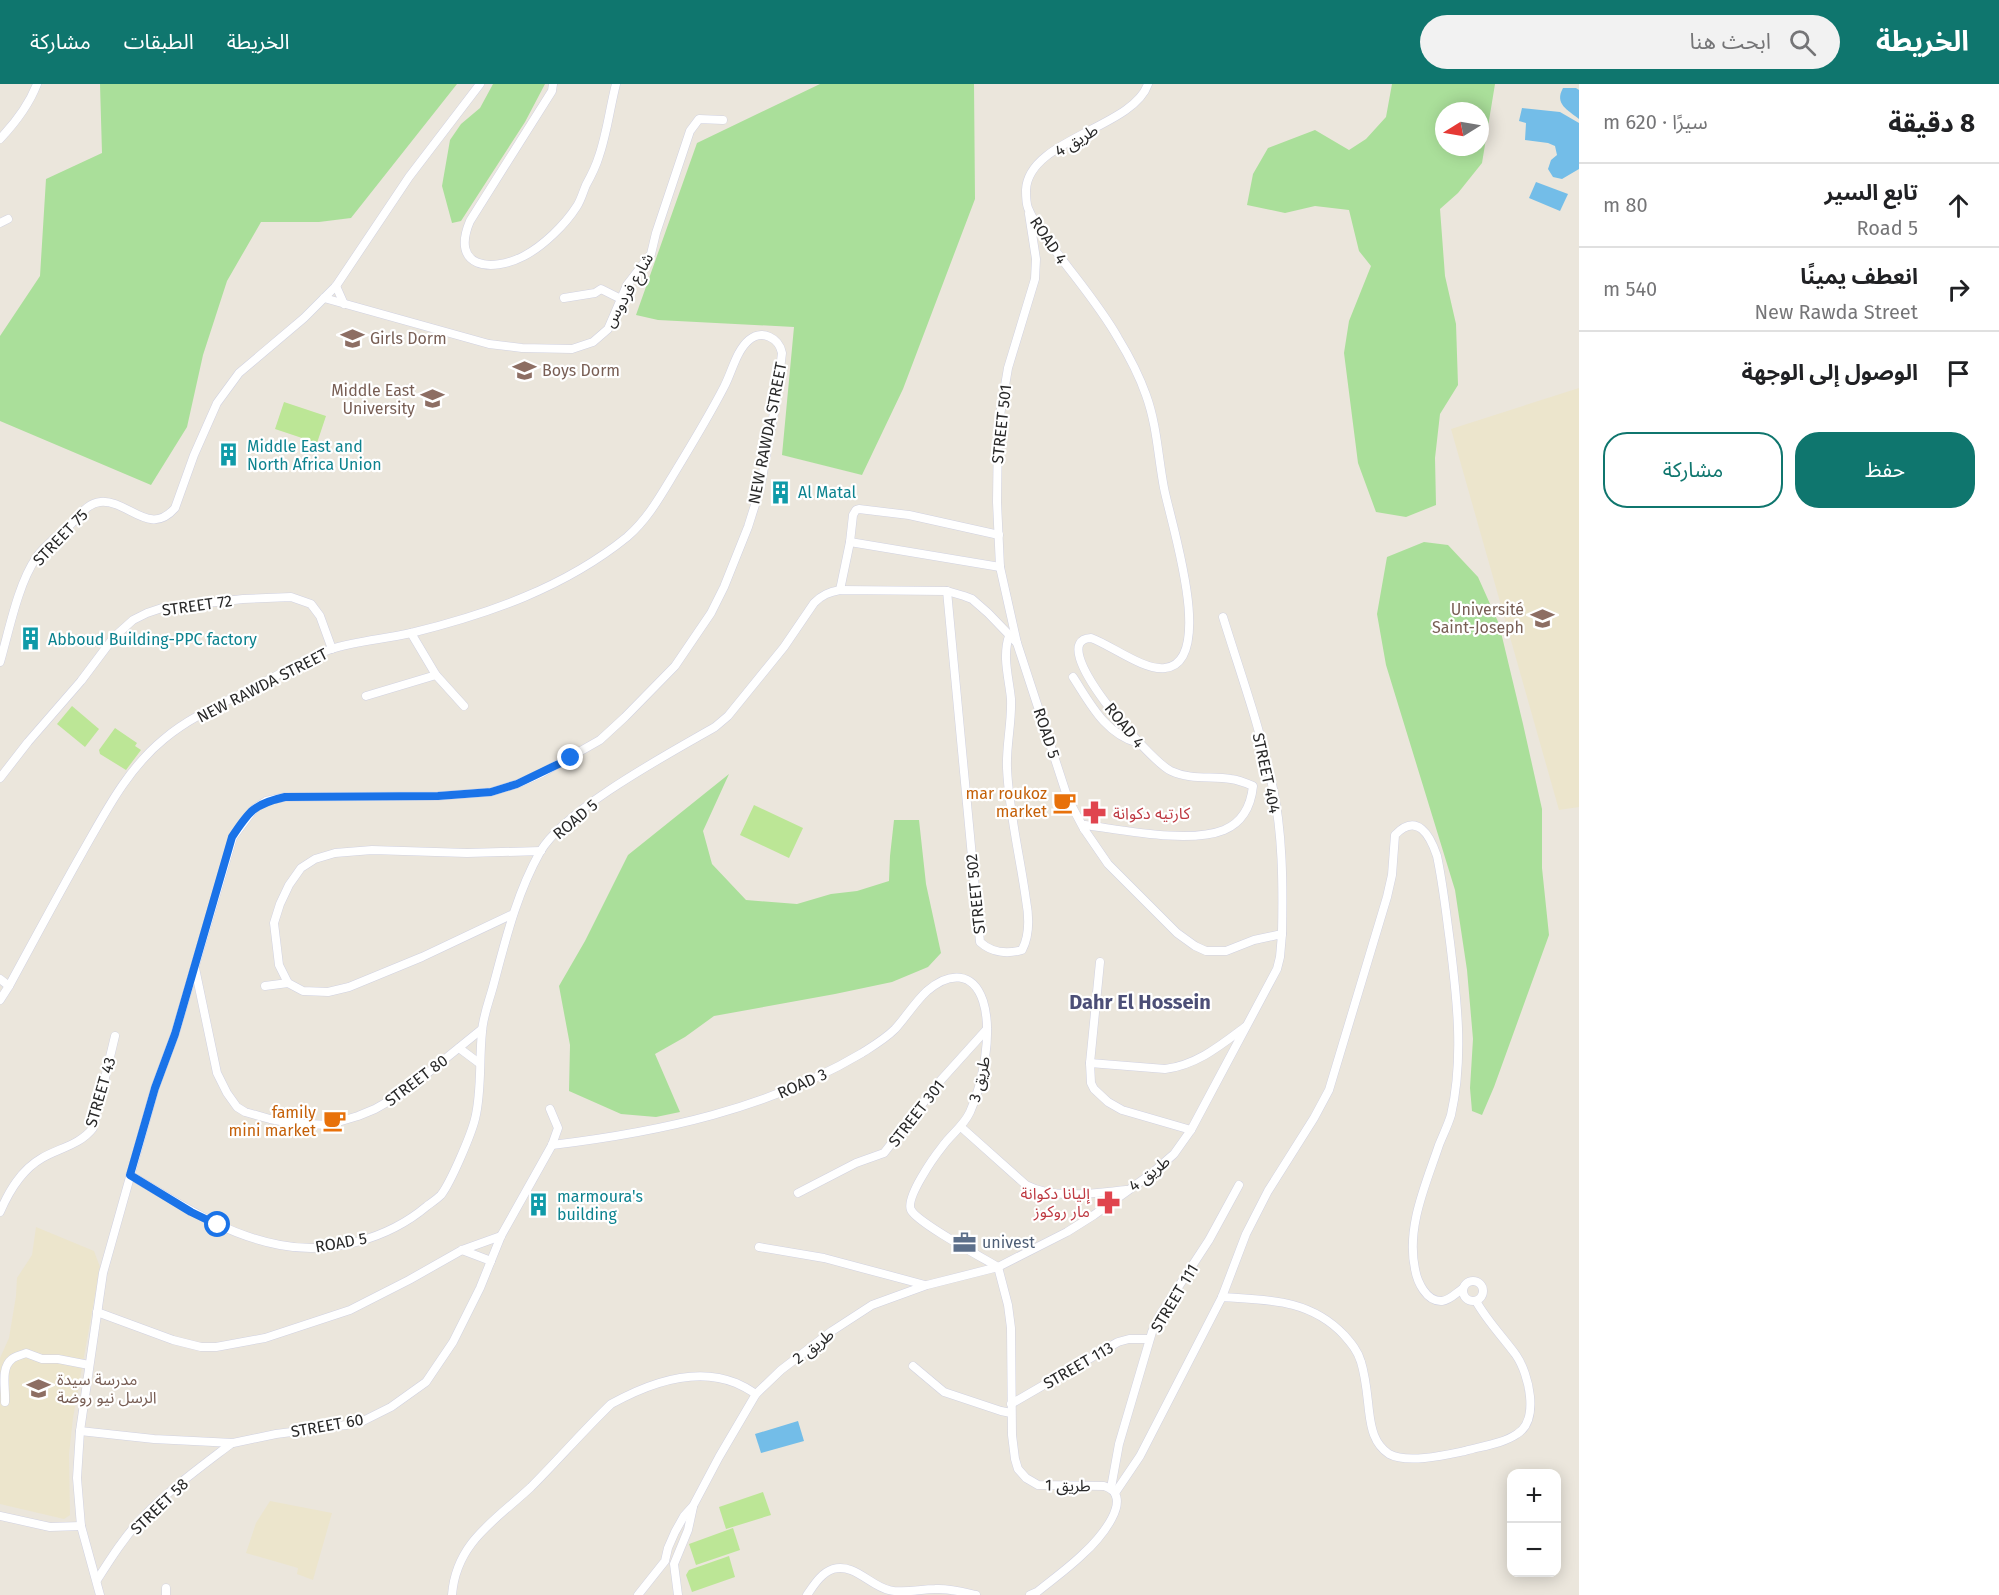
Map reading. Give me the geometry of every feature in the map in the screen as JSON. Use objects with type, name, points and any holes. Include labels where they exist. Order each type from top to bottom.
[{"type":"street","points":[[0,139],[17,120],[37,84]]},
{"type":"street","points":[[324,298],[336,286],[410,177],[480,84]]},
{"type":"street","points":[[553,84],[552,91],[470,221],[463,243],[466,253],[474,262],[507,263],[523,256],[548,240],[577,206],[600,154],[616,84]]},
{"type":"street","name":"طريق 4","points":[[1029,209],[1026,189],[1036,167],[1068,141],[1103,124],[1130,107],[1140,99],[1148,84]]},
{"type":"street","name":"شارع فردوس","points":[[324,298],[489,344],[522,348],[572,349],[592,342],[608,329],[627,285],[651,254],[690,131],[699,119],[723,120]]},
{"type":"street","name":"STREET 501","points":[[1017,643],[1000,567],[996,457],[998,427],[1008,368],[1035,279],[1036,259],[1029,209]]},
{"type":"street","name":"ROAD 4","points":[[1029,209],[1047,239],[1118,337],[1140,380],[1152,414],[1161,476],[1188,602],[1190,637],[1181,662],[1165,669],[1153,668],[1091,638],[1082,640],[1077,650],[1079,659],[1116,718],[1162,765],[1172,772],[1199,777],[1236,779],[1253,786],[1249,806],[1236,823],[1225,830],[1209,834],[1181,836],[1085,825],[1084,829]]},
{"type":"street","points":[[0,223],[8,219]]},
{"type":"street","points":[[336,286],[344,304]]},
{"type":"street","points":[[564,298],[596,293],[601,289],[621,299]]},
{"type":"street","name":"STREET 75","points":[[0,662],[23,586],[37,556],[94,503],[109,502],[145,519],[162,518],[169,514],[175,508],[194,455],[217,403],[238,373],[304,318],[324,298]]},
{"type":"street","name":"NEW RAWDA STREET","points":[[0,1000],[114,797],[140,762],[163,739],[184,725],[294,665],[332,649],[411,633],[484,613],[552,586],[595,560],[628,536],[647,515],[696,439],[744,345],[751,338],[763,335],[775,340],[781,346],[783,353],[776,402],[760,489],[732,568],[711,613],[675,666],[600,740],[542,773],[491,792],[438,796],[285,797],[266,801],[254,808],[232,837],[175,1034],[155,1088],[130,1175],[104,1273],[97,1312],[80,1431],[77,1478],[81,1526],[100,1595]]},
{"type":"street","points":[[840,590],[856,510],[863,508],[939,521],[999,535]]},
{"type":"street","points":[[850,542],[1000,567]]},
{"type":"street","name":"ROAD 5","points":[[130,1175],[191,1212],[218,1225],[278,1245],[303,1248],[328,1248],[374,1236],[397,1227],[441,1195],[466,1146],[476,1119],[482,1029],[513,914],[541,851],[561,828],[598,799],[715,727],[728,716],[784,647],[814,603],[828,592],[840,590],[947,591],[972,599],[988,613],[1017,643],[1068,799],[1084,829]]},
{"type":"street","name":"STREET 502","points":[[947,591],[981,942],[992,950],[1010,953],[1022,950],[1027,939],[1028,921],[1009,797],[1007,767],[1011,701],[1006,658],[1009,636]]},
{"type":"street","name":"STREET 72","points":[[0,778],[114,637],[133,620],[147,613],[162,608],[243,599],[291,597],[311,604],[320,616],[332,649]]},
{"type":"street","name":"STREET 404","points":[[1222,617],[1251,704],[1273,785],[1280,849],[1282,934]]},
{"type":"street","points":[[411,633],[436,675],[464,706]]},
{"type":"street","points":[[366,696],[436,675]]},
{"type":"street","points":[[1073,677],[1104,722],[1121,738],[1139,743]]},
{"type":"street","points":[[1113,1490],[1140,1456],[1222,1297],[1246,1234],[1259,1208],[1329,1090],[1387,897],[1392,875],[1395,835],[1400,829],[1412,825],[1424,831],[1432,841],[1437,856],[1458,1006],[1455,1087],[1451,1116],[1414,1225],[1414,1268],[1418,1283],[1434,1300],[1443,1301],[1462,1289],[1468,1281],[1481,1284],[1483,1294],[1476,1301],[1470,1301],[1465,1298],[1462,1289]]},
{"type":"street","points":[[1084,829],[1108,864],[1177,933],[1194,946],[1206,951],[1226,951],[1254,940],[1282,934],[1277,969],[1247,1026],[1211,1052],[1177,1068],[1090,1063]]},
{"type":"street","points":[[513,914],[443,948],[349,987],[328,992],[303,991],[288,983],[279,965],[274,923],[289,885],[301,868],[315,859],[335,853],[372,850],[467,853],[541,851]]},
{"type":"street","points":[[1100,962],[1090,1063],[1091,1083],[1094,1089],[1108,1102],[1122,1110],[1191,1130]]},
{"type":"street","name":"STREET 80","points":[[194,966],[217,1073],[237,1107],[258,1116],[315,1125],[328,1125],[358,1116],[403,1093],[482,1029]]},
{"type":"street","name":"ROAD 3","points":[[552,1144],[606,1137],[713,1115],[786,1091],[833,1069],[883,1039],[894,1030],[926,992],[946,980],[958,977],[974,983],[983,1000],[987,1029]]},
{"type":"street","points":[[0,979],[9,986]]},
{"type":"street","points":[[265,986],[288,983]]},
{"type":"street","name":"طريق 4","points":[[998,1267],[1067,1232],[1094,1215],[1151,1174],[1174,1154],[1191,1130],[1247,1026]]},
{"type":"street","name":"طريق 3","points":[[961,1127],[974,1100],[987,1048],[987,1029]]},
{"type":"street","name":"STREET 301","points":[[798,1193],[856,1163],[885,1153],[941,1080],[987,1029]]},
{"type":"street","name":"STREET 43","points":[[0,1212],[11,1189],[40,1158],[87,1137],[93,1128],[115,1036]]},
{"type":"street","name":"STREET 80","points":[[459,1048],[479,1063]]},
{"type":"street","name":"STREET 60","points":[[80,1431],[205,1443],[233,1443],[363,1421],[379,1414],[413,1392],[426,1382],[453,1342],[501,1236],[552,1144],[558,1128],[550,1109]]},
{"type":"street","points":[[998,1267],[940,1233],[916,1216],[910,1208],[913,1193],[936,1155],[961,1127],[1026,1185],[1036,1190],[1064,1194],[1127,1190]]},
{"type":"street","name":"STREET 111","points":[[1113,1490],[1119,1444],[1149,1339],[1160,1315],[1197,1261],[1239,1185]]},
{"type":"street","points":[[97,1312],[180,1342],[201,1347],[216,1347],[265,1338],[350,1310],[462,1250],[501,1236]]},
{"type":"street","points":[[759,1247],[824,1258],[927,1285]]},
{"type":"street","points":[[462,1250],[491,1261]]},
{"type":"street","name":"طريق 2","points":[[693,1506],[756,1394],[832,1331],[873,1305],[927,1285],[998,1267]]},
{"type":"street","name":"طريق 1","points":[[998,1267],[1008,1305],[1011,1328],[1011,1408],[1015,1459],[1018,1469],[1026,1478],[1038,1485],[1093,1485],[1113,1490],[1117,1506],[1115,1513],[1085,1553],[1037,1592],[1030,1595]]},
{"type":"street","points":[[1222,1297],[1263,1299],[1306,1308],[1333,1325],[1353,1345],[1361,1360],[1374,1436],[1380,1448],[1393,1456],[1411,1459],[1446,1455],[1498,1443],[1519,1433],[1528,1421],[1532,1395],[1518,1357],[1483,1315],[1476,1301]]},
{"type":"street","name":"STREET 113","points":[[1011,1408],[1118,1342],[1129,1339],[1149,1339]]},
{"type":"street","points":[[5,1402],[4,1374],[12,1359],[26,1353],[42,1359],[58,1359],[89,1365]]},
{"type":"street","points":[[913,1366],[944,1392],[1001,1411],[1011,1408]]},
{"type":"street","points":[[452,1595],[460,1562],[476,1538],[488,1524],[530,1488],[611,1404],[627,1395],[673,1379],[689,1377],[712,1377],[734,1382],[756,1394]]},
{"type":"street","name":"STREET 58","points":[[97,1580],[123,1541],[144,1516],[196,1470],[233,1443]]},
{"type":"street","points":[[638,1595],[665,1561],[675,1532],[693,1506]]},
{"type":"street","points":[[670,1595],[678,1591],[674,1564],[688,1530],[693,1506]]},
{"type":"street","points":[[0,1516],[50,1527],[81,1526]]},
{"type":"street","points":[[665,1561],[674,1564]]},
{"type":"street","points":[[807,1595],[824,1574],[833,1569],[842,1569],[858,1573],[888,1590],[940,1588],[976,1595]]},
{"type":"shaded area","name":"Université Saint-Joseph","points":[[1579,388],[1579,807],[1559,810],[1451,429]]},
{"type":"shaded area","name":"مدرسة سيدة الرسل نيو روضة","points":[[36,1227],[94,1251],[100,1267],[73,1418],[69,1454],[70,1515],[64,1519],[0,1504],[0,1358],[9,1338],[17,1278],[32,1255]]},
{"type":"shaded area","points":[[270,1501],[332,1513],[313,1580],[297,1574],[298,1568],[246,1553],[256,1523]]},
{"type":"green space","points":[[100,84],[457,84],[351,218],[319,222],[261,222],[227,281],[203,355],[187,427],[151,485],[0,421],[0,336],[40,276],[46,179],[102,153]]},
{"type":"green space","points":[[493,84],[545,84],[525,122],[461,221],[452,223],[442,186],[450,140],[461,124],[480,108]]},
{"type":"green space","points":[[820,84],[974,84],[975,199],[903,389],[862,475],[782,455],[794,327],[658,320],[636,315],[697,143]]},
{"type":"green space","points":[[1392,84],[1495,84],[1489,120],[1489,102],[1435,102],[1435,156],[1483,156],[1482,163],[1458,193],[1440,209],[1445,276],[1456,324],[1458,385],[1440,414],[1435,458],[1436,505],[1406,517],[1376,512],[1358,463],[1344,353],[1349,321],[1371,266],[1359,251],[1349,210],[1315,206],[1285,213],[1247,205],[1253,174],[1268,148],[1315,130],[1349,150],[1366,139],[1386,117]]},
{"type":"green space","points":[[284,402],[326,416],[317,443],[275,429]]},
{"type":"green space","points":[[1424,542],[1448,545],[1478,577],[1499,624],[1542,809],[1542,868],[1549,935],[1482,1115],[1472,1111],[1470,1088],[1473,1039],[1467,970],[1455,890],[1386,665],[1377,614],[1387,557]]},
{"type":"green space","points":[[72,706],[99,729],[85,747],[57,724]]},
{"type":"green space","points":[[115,728],[137,743],[135,746],[141,750],[126,770],[100,754],[99,750]]},
{"type":"green space","points":[[729,774],[703,831],[712,864],[746,900],[797,904],[831,894],[857,891],[889,881],[894,820],[919,820],[926,884],[941,953],[928,967],[892,982],[714,1016],[685,1037],[655,1054],[680,1112],[656,1117],[621,1114],[569,1091],[570,1045],[559,986],[585,941],[628,855]]},
{"type":"green space","points":[[754,805],[803,828],[789,858],[740,835]]},
{"type":"green space","points":[[763,1492],[771,1515],[726,1529],[719,1507]]},
{"type":"green space","points":[[733,1528],[740,1550],[696,1565],[689,1544]]},
{"type":"green space","points":[[729,1556],[735,1577],[692,1592],[686,1575],[689,1570]]},
{"type":"water","points":[[1563,88],[1579,90],[1579,119],[1561,102]]},
{"type":"water","points":[[1522,108],[1560,112],[1579,123],[1579,169],[1562,179],[1553,177],[1548,169],[1551,160],[1557,155],[1555,146],[1525,140],[1526,123],[1519,121]]},
{"type":"water","points":[[1536,182],[1568,194],[1560,211],[1529,198]]},
{"type":"water","points":[[798,1421],[804,1441],[761,1453],[755,1434]]},
{"type":"place","name":"Girls Dorm","points":[[352,338]]},
{"type":"place","name":"Boys Dorm","points":[[524,370]]},
{"type":"place","name":"Middle East University","points":[[433,399]]},
{"type":"place","name":"Middle East and North Africa Union","points":[[229,455]]},
{"type":"place","name":"Al Matal","points":[[780,492]]},
{"type":"place","name":"Université Saint-Joseph","points":[[1542,618]]},
{"type":"place","name":"Abboud Building-PPC factory","points":[[30,639]]},
{"type":"place","name":"mar roukoz market","points":[[1065,802]]},
{"type":"place","name":"كارتيه دكوانة","points":[[1095,813]]},
{"type":"place","name":"family mini market","points":[[334,1121]]},
{"type":"place","name":"إليانا دكوانة مار روكوز","points":[[1108,1202]]},
{"type":"place","name":"marmoura's building","points":[[539,1205]]},
{"type":"place","name":"univest","points":[[964,1242]]},
{"type":"place","name":"مدرسة سيدة الرسل نيو روضة","points":[[39,1388]]},
{"type":"district","name":"Dahr El Hossein","points":[[1140,1002]]},
{"type":"route","points":[[218,1225],[191,1212],[130,1175],[155,1088],[175,1034],[232,837],[244,819],[254,808],[266,801],[285,797],[438,796],[491,792],[517,784],[571,758]]}]
